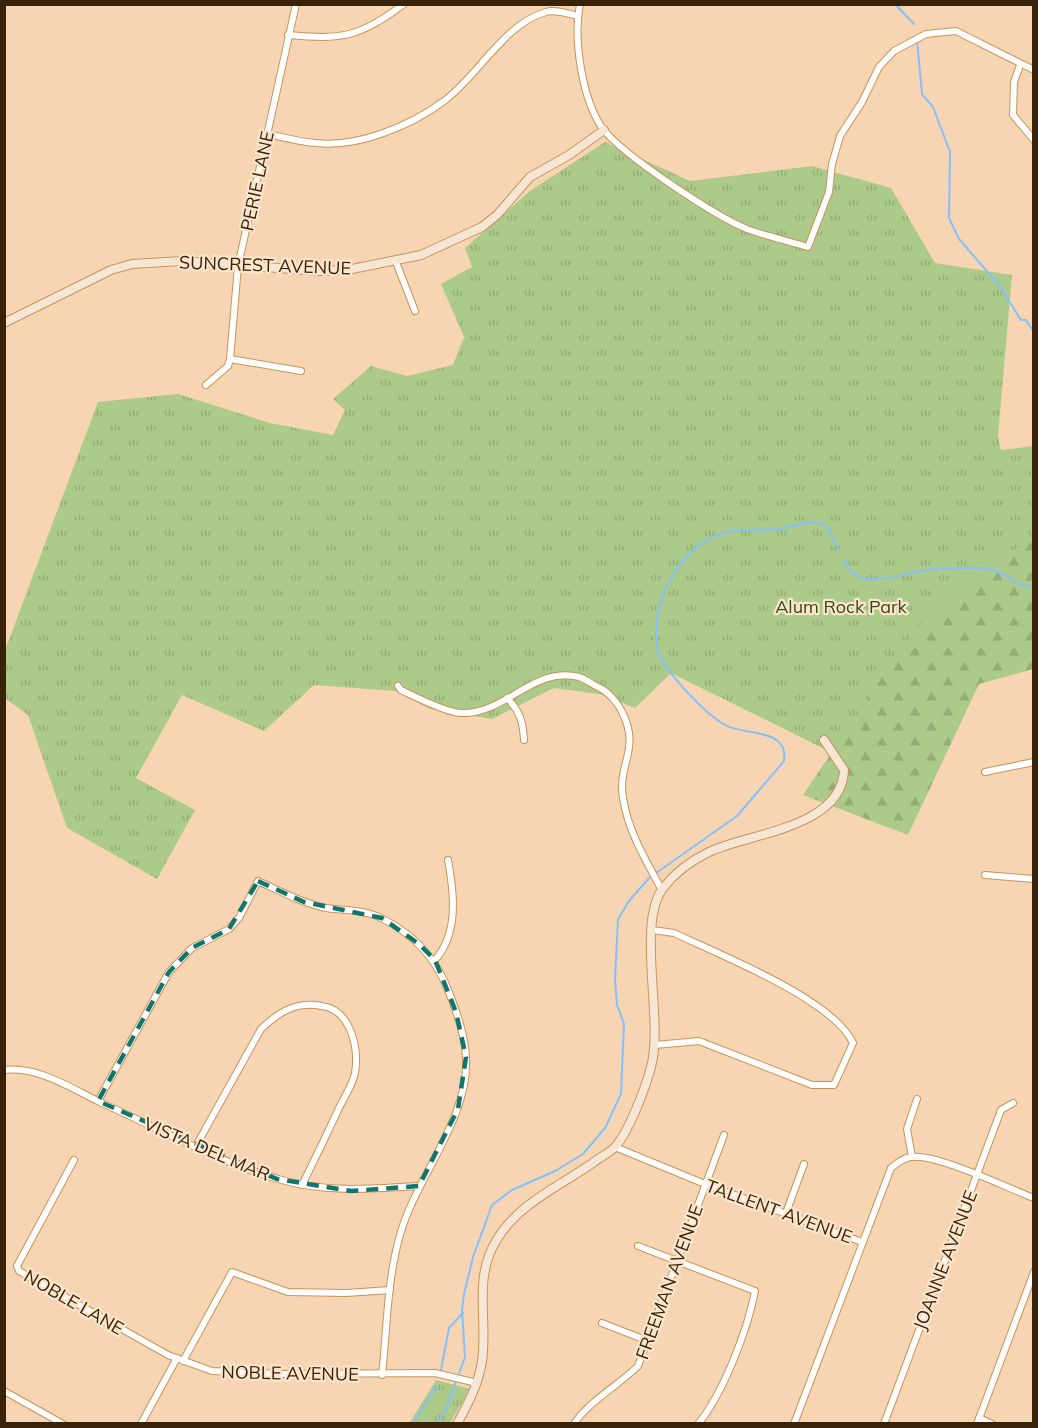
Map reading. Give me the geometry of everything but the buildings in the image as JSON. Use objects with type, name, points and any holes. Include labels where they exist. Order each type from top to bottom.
[{"type":"street","name":"PERIE LANE","points":[[230,359],[238,266],[296,4]]},
{"type":"street","points":[[288,35],[330,39],[371,28],[404,4]]},
{"type":"street","points":[[580,4],[579,58],[594,110],[604,130],[634,158],[724,217],[746,229],[808,247],[829,192],[832,164],[840,136],[862,102],[879,67],[894,51],[926,34],[956,32],[971,37],[1020,65],[1034,70]]},
{"type":"street","points":[[267,134],[318,144],[356,140],[403,124],[444,101],[482,66],[517,26],[548,11],[578,16]]},
{"type":"street","points":[[1020,65],[1012,89],[1013,115],[1034,140]]},
{"type":"street","name":"SUNCREST AVENUE","points":[[4,323],[111,270],[132,264],[182,261],[238,266],[347,270],[396,262],[448,244],[482,227],[530,177],[569,155],[604,130]]},
{"type":"street","points":[[396,262],[415,311]]},
{"type":"street","points":[[206,385],[228,366],[230,359],[301,371]]},
{"type":"street","points":[[398,686],[401,690],[459,713],[480,711],[533,683],[555,677],[579,677],[605,690],[619,706],[629,724],[632,741],[622,795],[628,822],[662,890]]},
{"type":"street","points":[[507,698],[517,708],[524,724],[524,740]]},
{"type":"street","points":[[457,1424],[477,1383],[483,1350],[481,1290],[484,1267],[496,1241],[525,1206],[615,1147],[651,1068],[655,1045],[652,930],[654,909],[662,890],[678,872],[710,851],[791,826],[815,815],[842,785],[844,770],[824,740]]},
{"type":"street","points":[[985,772],[1034,762]]},
{"type":"street","points":[[435,960],[443,951],[453,917],[453,888],[448,860]]},
{"type":"street","points":[[985,875],[1034,879]]},
{"type":"street","points":[[98,1101],[169,972],[192,948],[229,929],[239,918],[258,881],[315,905],[363,911],[382,918],[405,932],[435,960],[462,1030],[466,1057],[465,1083],[458,1109],[419,1186],[400,1234],[390,1290],[382,1375]]},
{"type":"street","points":[[652,930],[674,933],[794,991],[844,1029],[853,1043],[839,1078],[834,1085],[826,1087],[812,1085],[699,1041],[655,1045]]},
{"type":"street","points":[[196,1146],[261,1029],[277,1014],[290,1007],[304,1004],[326,1006],[337,1011],[349,1028],[356,1052],[355,1075],[302,1185]]},
{"type":"street","name":"VISTA DEL MAR","points":[[4,1070],[18,1068],[55,1079],[236,1164],[302,1185],[351,1191],[419,1186]]},
{"type":"street","points":[[917,1099],[908,1129],[912,1157],[933,1159],[1034,1198]]},
{"type":"street","name":"JOANNE AVENUE","points":[[884,1424],[1001,1110],[1013,1103]]},
{"type":"street","name":"FREEMAN AVENUE","points":[[574,1424],[579,1416],[620,1384],[638,1365],[724,1135]]},
{"type":"street","name":"TALLENT AVENUE","points":[[615,1147],[705,1184],[862,1242],[888,1173],[901,1160],[912,1157]]},
{"type":"street","name":"NOBLE LANE","points":[[74,1160],[17,1266],[19,1271],[180,1360]]},
{"type":"street","points":[[786,1213],[804,1164]]},
{"type":"street","points":[[794,1424],[862,1242]]},
{"type":"street","points":[[638,1246],[755,1291],[751,1312],[713,1406],[698,1424]]},
{"type":"street","points":[[141,1424],[232,1272],[288,1292],[346,1293],[390,1290]]},
{"type":"street","points":[[992,1424],[978,1421],[1034,1272]]},
{"type":"street","points":[[602,1323],[648,1341]]},
{"type":"street","name":"NOBLE AVENUE","points":[[180,1360],[212,1371],[382,1375],[435,1373],[477,1383]]},
{"type":"street","points":[[4,1391],[63,1424]]},
{"type":"highlighted area","points":[[258,881],[304,902],[382,918],[419,944],[435,960],[456,1012],[466,1057],[458,1109],[419,1186],[351,1191],[277,1179],[98,1101],[169,972],[192,948],[229,929]]},
{"type":"green space","name":"Alum Rock Park","points":[[605,142],[690,181],[812,166],[891,188],[935,263],[1012,275],[998,436],[1001,450],[1033,446],[1033,628],[977,641],[899,786],[671,673],[635,708],[599,694],[554,688],[492,719],[430,709],[395,691],[314,685],[264,731],[182,695],[136,778],[195,810],[157,879],[67,828],[28,715],[5,698],[4,653],[98,402],[178,394],[270,423],[333,435],[345,410],[333,399],[371,366],[407,376],[453,365],[464,337],[441,284],[472,267],[465,248],[530,191]]},
{"type":"green space","points":[[1033,542],[1033,669],[979,684],[908,835],[803,795],[916,627],[1000,555]]},
{"type":"green space","points":[[436,1380],[470,1389],[450,1423],[409,1424]]},
{"type":"waterway","points":[[895,4],[914,24]]},
{"type":"waterway","points":[[917,40],[922,94],[933,107],[950,152],[949,218],[959,239],[999,285],[1021,320],[1026,320],[1034,332]]},
{"type":"waterway","points":[[437,1424],[446,1409],[465,1357],[462,1310],[464,1294],[473,1257],[492,1205],[512,1190],[555,1171],[583,1154],[605,1128],[621,1094],[624,1024],[617,1005],[615,980],[618,919],[629,901],[649,878],[737,816],[784,761],[784,750],[780,743],[764,734],[733,728],[717,720],[696,701],[666,667],[657,647],[656,630],[663,595],[671,578],[693,550],[723,533],[778,529],[814,522],[826,526],[839,550]]},
{"type":"waterway","points":[[843,560],[851,571],[861,577],[872,579],[884,579],[923,570],[974,568],[989,569],[1019,584],[1034,585]]},
{"type":"waterway","points":[[441,1370],[449,1328],[463,1313]]},
{"type":"waterway","points":[[413,1424],[437,1385]]}]
